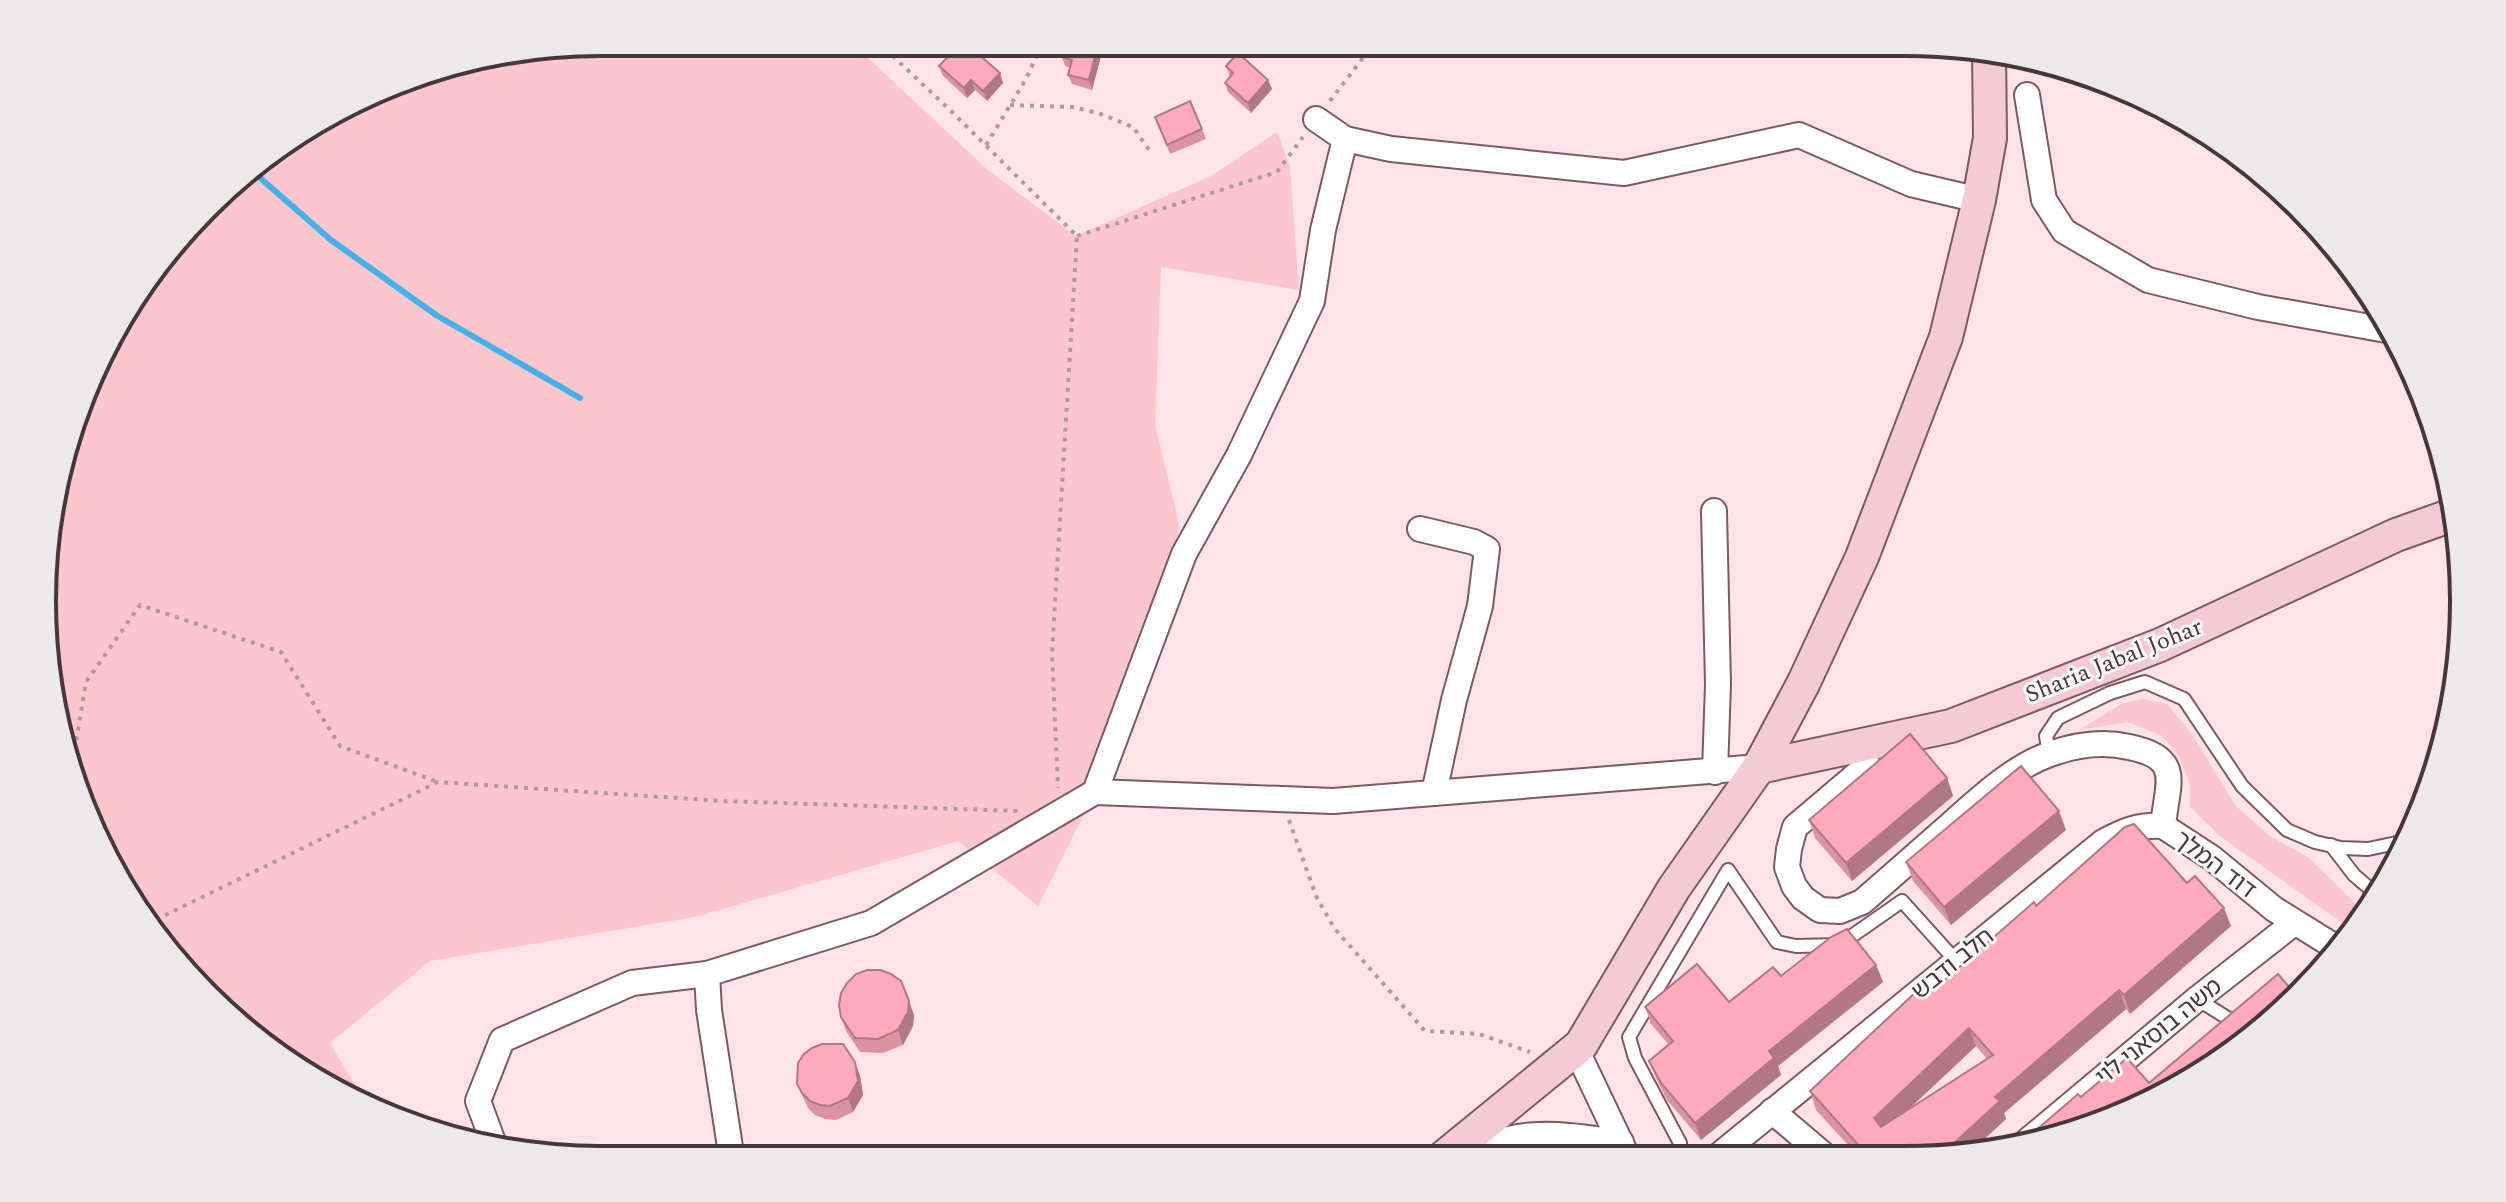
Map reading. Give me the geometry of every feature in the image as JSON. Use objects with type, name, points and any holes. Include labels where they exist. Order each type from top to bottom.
[{"type":"street","points":[[1458,1146],[1581,1045],[1674,888],[1759,767],[1804,682],[1862,557],[1946,337],[1979,200],[1990,138],[1990,63]]},
{"type":"street","points":[[2027,95],[2044,200],[2064,231],[2148,280],[2258,307],[2377,328]]},
{"type":"street","points":[[1316,119],[1345,139],[1391,149],[1624,173],[1799,135],[1911,184],[1979,200]]},
{"type":"street","points":[[1095,792],[1184,554],[1239,455],[1312,301],[1323,230],[1345,139]]},
{"type":"street","points":[[1714,511],[1718,684],[1715,772]]},
{"type":"street","name":"Sharia Jabal Johar","points":[[1759,767],[1951,726],[2160,645],[2396,535],[2443,518]]},
{"type":"street","points":[[1420,529],[1474,542],[1487,549],[1480,606],[1454,700],[1434,793]]},
{"type":"street","name":"דוד המלך","points":[[1868,765],[1795,827],[1787,867],[1794,886],[1803,898],[1820,910],[1840,911],[1862,902],[1980,799],[2017,772],[2049,754],[2080,746],[2111,743],[2155,754],[2164,764],[2170,777],[2163,826],[2212,858],[2274,909],[2329,943]]},
{"type":"street","points":[[490,1135],[478,1101],[502,1040],[632,983],[707,974],[871,923],[1095,792],[1333,801],[1759,767]]},
{"type":"street","name":"חלב ודבש","points":[[1732,1146],[2103,842],[2129,829],[2163,826]]},
{"type":"street","name":"משה בוסאני לוי","points":[[2043,1128],[2197,999],[2294,923]]},
{"type":"street","points":[[707,974],[709,1010],[730,1146]]},
{"type":"street","points":[[1568,1056],[1622,1146]]},
{"type":"street","points":[[1772,1111],[1813,1146]]},
{"type":"street","points":[[1490,1146],[1531,1134],[1554,1133],[1611,1146]]},
{"type":"lane","points":[[2049,754],[2046,736],[2058,718],[2110,693],[2145,682],[2184,699],[2242,786],[2287,830],[2331,845],[2368,849],[2393,844]]},
{"type":"lane","points":[[2331,845],[2354,875],[2368,887]]},
{"type":"lane","points":[[1680,1143],[1635,1058],[1629,1037],[1728,870],[1777,942],[1796,946],[1839,945],[1902,901],[1956,961]]},
{"type":"lane","points":[[2197,999],[2234,1015],[2219,1028]]},
{"type":"path","points":[[76,744],[86,682],[140,605],[281,652],[340,746],[438,782],[722,801],[1059,813],[1052,653],[1077,236],[893,56]]},
{"type":"path","points":[[986,146],[1036,56]]},
{"type":"path","points":[[1077,236],[1277,172],[1364,56]]},
{"type":"path","points":[[1010,105],[1072,107],[1098,113],[1133,127],[1149,150]]},
{"type":"path","points":[[158,918],[438,782]]},
{"type":"path","points":[[1282,799],[1316,896],[1334,928],[1425,1031],[1479,1034],[1568,1056]]},
{"type":"shaded area","points":[[866,56],[989,171],[1076,236],[1211,176],[1277,132],[1290,166],[1299,290],[1161,267],[1155,425],[1180,528],[1095,792],[1038,906],[958,841],[695,917],[430,961],[330,1043],[357,1088],[298,1054],[242,1011],[169,933],[129,874],[97,810],[75,742],[61,672],[57,637],[57,565],[66,495],[85,426],[97,392],[129,328],[169,269],[216,216],[242,191],[298,148],[392,97],[495,66],[565,57]]},
{"type":"shaded area","points":[[2143,699],[2167,704],[2192,734],[2235,805],[2270,836],[2308,857],[2357,905],[2344,924],[2221,837],[2190,807],[2190,784],[2178,755],[2162,736],[2128,722],[2079,730],[2123,703]]},
{"type":"building","points":[[949,56],[981,56],[1000,73],[983,91],[971,80],[964,88],[939,66]]},
{"type":"building","points":[[1095,56],[1089,80],[1068,75],[1072,60],[1062,57]]},
{"type":"building","points":[[1235,56],[1241,56],[1268,80],[1248,103],[1225,83],[1233,73],[1226,66]]},
{"type":"building","points":[[1190,101],[1202,129],[1167,145],[1155,117]]},
{"type":"building","points":[[1910,734],[1947,778],[1846,863],[1809,820]]},
{"type":"building","points":[[2021,766],[2059,811],[1944,907],[1906,862]]},
{"type":"building","points":[[2134,824],[2187,883],[2195,876],[2224,908],[2124,995],[2119,990],[1995,1097],[2000,1101],[1953,1144],[1859,1146],[1810,1091],[1918,990],[1925,997],[2034,902],[2036,906],[2125,827]],"holes":[[[1969,1028],[1993,1055],[1881,1127],[1874,1118]]]},
{"type":"building","points":[[1847,929],[1876,965],[1769,1051],[1774,1058],[1695,1123],[1661,1083],[1649,1061],[1673,1041],[1645,1007],[1697,964],[1729,1002],[1773,967],[1781,976],[1831,937]]},
{"type":"building","points":[[880,970],[901,981],[909,1001],[908,1012],[898,1030],[878,1039],[855,1038],[841,1017],[839,1005],[847,983],[856,974]]},
{"type":"building","points":[[2278,974],[2289,987],[2237,1033],[2178,1073],[2114,1105],[2037,1129],[2127,1058],[2149,1083]]},
{"type":"building","points":[[822,1044],[843,1044],[855,1062],[858,1081],[848,1098],[830,1106],[810,1101],[797,1084],[798,1063],[804,1054]]},
{"type":"waterway","points":[[259,177],[331,240],[436,315],[580,398]]}]
